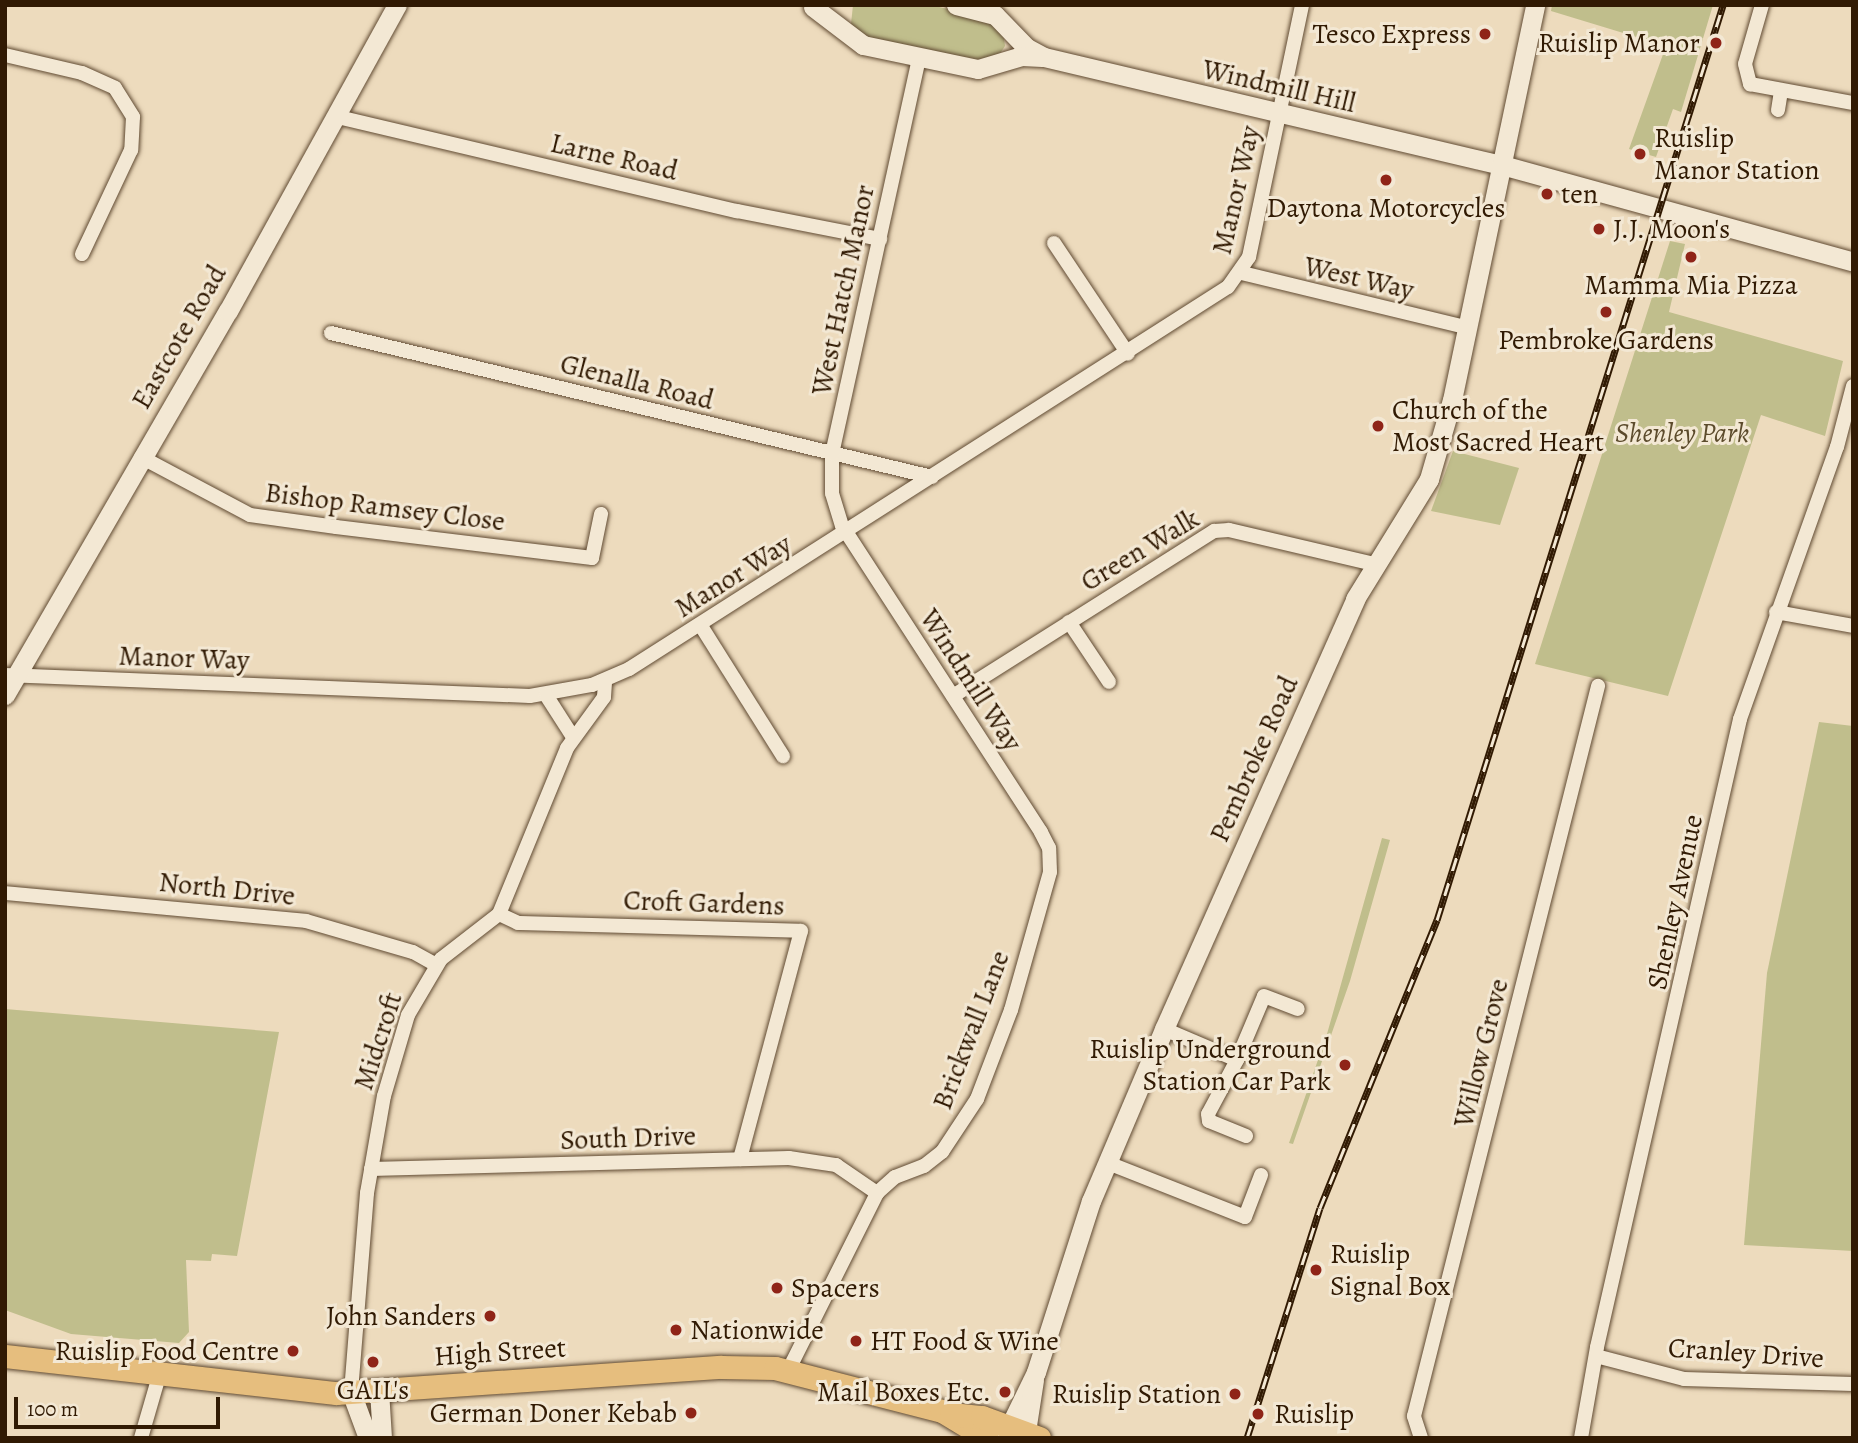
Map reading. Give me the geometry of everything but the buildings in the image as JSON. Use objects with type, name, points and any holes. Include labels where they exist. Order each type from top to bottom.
[{"type":"main road","name":"High Street","points":[[5,1356],[307,1393],[721,1367],[788,1371],[1015,1431]]},
{"type":"street","name":"Eastcote Road","points":[[5,695],[11,675],[338,117],[397,5]]},
{"type":"street","name":"Windmill Hill","points":[[808,6],[838,5]]},
{"type":"street","name":"Windmill Hill","points":[[956,5],[995,15],[1027,48],[1044,57]]},
{"type":"street","name":"Manor Way","points":[[11,675],[547,695],[604,681],[701,626],[1128,354],[1227,287],[1242,273],[1249,257],[1302,5]]},
{"type":"street","points":[[1762,5],[1744,71],[1750,84],[1853,103]]},
{"type":"street","name":"Windmill Hill","points":[[808,6],[863,45],[978,69],[1022,56],[1044,57],[1279,116],[1502,165],[1853,262]]},
{"type":"street","name":"Pembroke Road","points":[[1015,1431],[1036,1372],[1070,1256],[1164,1029],[1374,564],[1414,512],[1441,448],[1502,165],[1532,6]]},
{"type":"street","points":[[5,55],[82,72],[115,88],[133,117],[131,150],[82,254]]},
{"type":"street","name":"West Hatch Manor","points":[[847,533],[832,493],[832,454],[919,57]]},
{"type":"street","points":[[1778,110],[1781,91]]},
{"type":"street","name":"Larne Road","points":[[338,117],[737,211],[880,239]]},
{"type":"street","points":[[1054,243],[1128,354]]},
{"type":"street","name":"West Way","points":[[1242,273],[1466,327]]},
{"type":"street","name":"Glenalla Road","points":[[331,334],[933,477]]},
{"type":"street","name":"Shenley Avenue","points":[[1581,1438],[1596,1356],[1740,719],[1837,447],[1853,386]]},
{"type":"street","points":[[1837,447],[1853,449]]},
{"type":"street","name":"Bishop Ramsey Close","points":[[141,457],[250,515],[336,527],[592,558],[601,513]]},
{"type":"street","name":"Green Walk","points":[[953,696],[1219,529],[1374,564]]},
{"type":"street","name":"Windmill Way","points":[[847,533],[1041,832],[1050,856]]},
{"type":"street","points":[[1776,612],[1853,626]]},
{"type":"street","points":[[1069,622],[1109,682]]},
{"type":"street","points":[[701,626],[783,757]]},
{"type":"street","name":"Midcroft","points":[[351,1392],[371,1169],[397,1049],[416,997],[436,965],[499,914],[573,737],[604,697],[604,681]]},
{"type":"street","name":"Willow Grove","points":[[1418,1435],[1414,1416],[1598,686]]},
{"type":"street","points":[[547,695],[573,737]]},
{"type":"street","name":"Brickwall Lane","points":[[788,1371],[877,1193],[895,1177],[924,1166],[942,1152],[977,1099],[1015,997],[1048,882],[1050,856]]},
{"type":"street","name":"North Drive","points":[[5,892],[306,921],[413,952],[436,965]]},
{"type":"street","name":"Croft Gardens","points":[[499,914],[518,923],[800,931],[740,1159]]},
{"type":"street","points":[[1246,1136],[1209,1121],[1208,1114],[1237,1060],[1264,996],[1298,1009]]},
{"type":"street","points":[[1164,1029],[1237,1060]]},
{"type":"street","name":"South Drive","points":[[371,1169],[740,1159],[827,1161],[877,1193]]},
{"type":"street","points":[[1108,1163],[1245,1217],[1261,1175]]},
{"type":"street","name":"Cranley Drive","points":[[1596,1356],[1684,1379],[1853,1384]]},
{"type":"street","points":[[141,1438],[159,1376]]},
{"type":"street","points":[[379,1390],[382,1438]]},
{"type":"street","points":[[351,1392],[368,1438]]},
{"type":"green space","points":[[853,5],[931,5],[993,20],[1003,32],[1005,46],[997,58],[981,65],[871,41],[851,24]]},
{"type":"green space","points":[[1552,5],[1713,5],[1681,112],[1673,109],[1656,157],[1629,149],[1666,46],[1551,11]]},
{"type":"green space","name":"Shenley Park","points":[[1670,241],[1685,244],[1669,312],[1843,361],[1825,436],[1761,415],[1668,696],[1535,664]]},
{"type":"green space","points":[[1453,451],[1519,468],[1500,525],[1431,511]]},
{"type":"green space","points":[[1819,722],[1853,726],[1853,1251],[1744,1245],[1767,973]]},
{"type":"green space","points":[[1382,838],[1390,840],[1350,981],[1293,1144],[1289,1143],[1327,1034]]},
{"type":"green space","points":[[5,1009],[279,1032],[237,1256],[212,1254],[211,1261],[186,1260],[189,1332],[179,1343],[71,1334],[5,1310]]},
{"type":"railway","points":[[1247,1438],[1320,1208],[1437,920],[1723,5]]},
{"type":"place","name":"Tesco Express","points":[[1485,34]]},
{"type":"place","name":"Ruislip Manor","points":[[1716,43]]},
{"type":"place","name":"Ruislip Manor Station","points":[[1640,154]]},
{"type":"place","name":"Daytona Motorcycles","points":[[1386,180]]},
{"type":"place","name":"ten","points":[[1547,194]]},
{"type":"place","name":"J.J. Moon's","points":[[1599,229]]},
{"type":"place","name":"Mamma Mia Pizza","points":[[1691,257]]},
{"type":"place","name":"Pembroke Gardens","points":[[1606,312]]},
{"type":"place","name":"Church of the Most Sacred Heart","points":[[1378,426]]},
{"type":"place","name":"Ruislip Underground Station Car Park","points":[[1345,1065]]},
{"type":"place","name":"Ruislip Signal Box","points":[[1316,1270]]},
{"type":"place","name":"Spacers","points":[[777,1288]]},
{"type":"place","name":"John Sanders","points":[[490,1316]]},
{"type":"place","name":"Nationwide","points":[[676,1330]]},
{"type":"place","name":"HT Food & Wine","points":[[856,1341]]},
{"type":"place","name":"Ruislip Food Centre","points":[[293,1351]]},
{"type":"place","name":"GAIL's","points":[[373,1362]]},
{"type":"place","name":"Mail Boxes Etc.","points":[[1005,1392]]},
{"type":"place","name":"Ruislip Station","points":[[1235,1394]]},
{"type":"place","name":"German Doner Kebab","points":[[691,1413]]},
{"type":"place","name":"Ruislip","points":[[1258,1414]]}]
